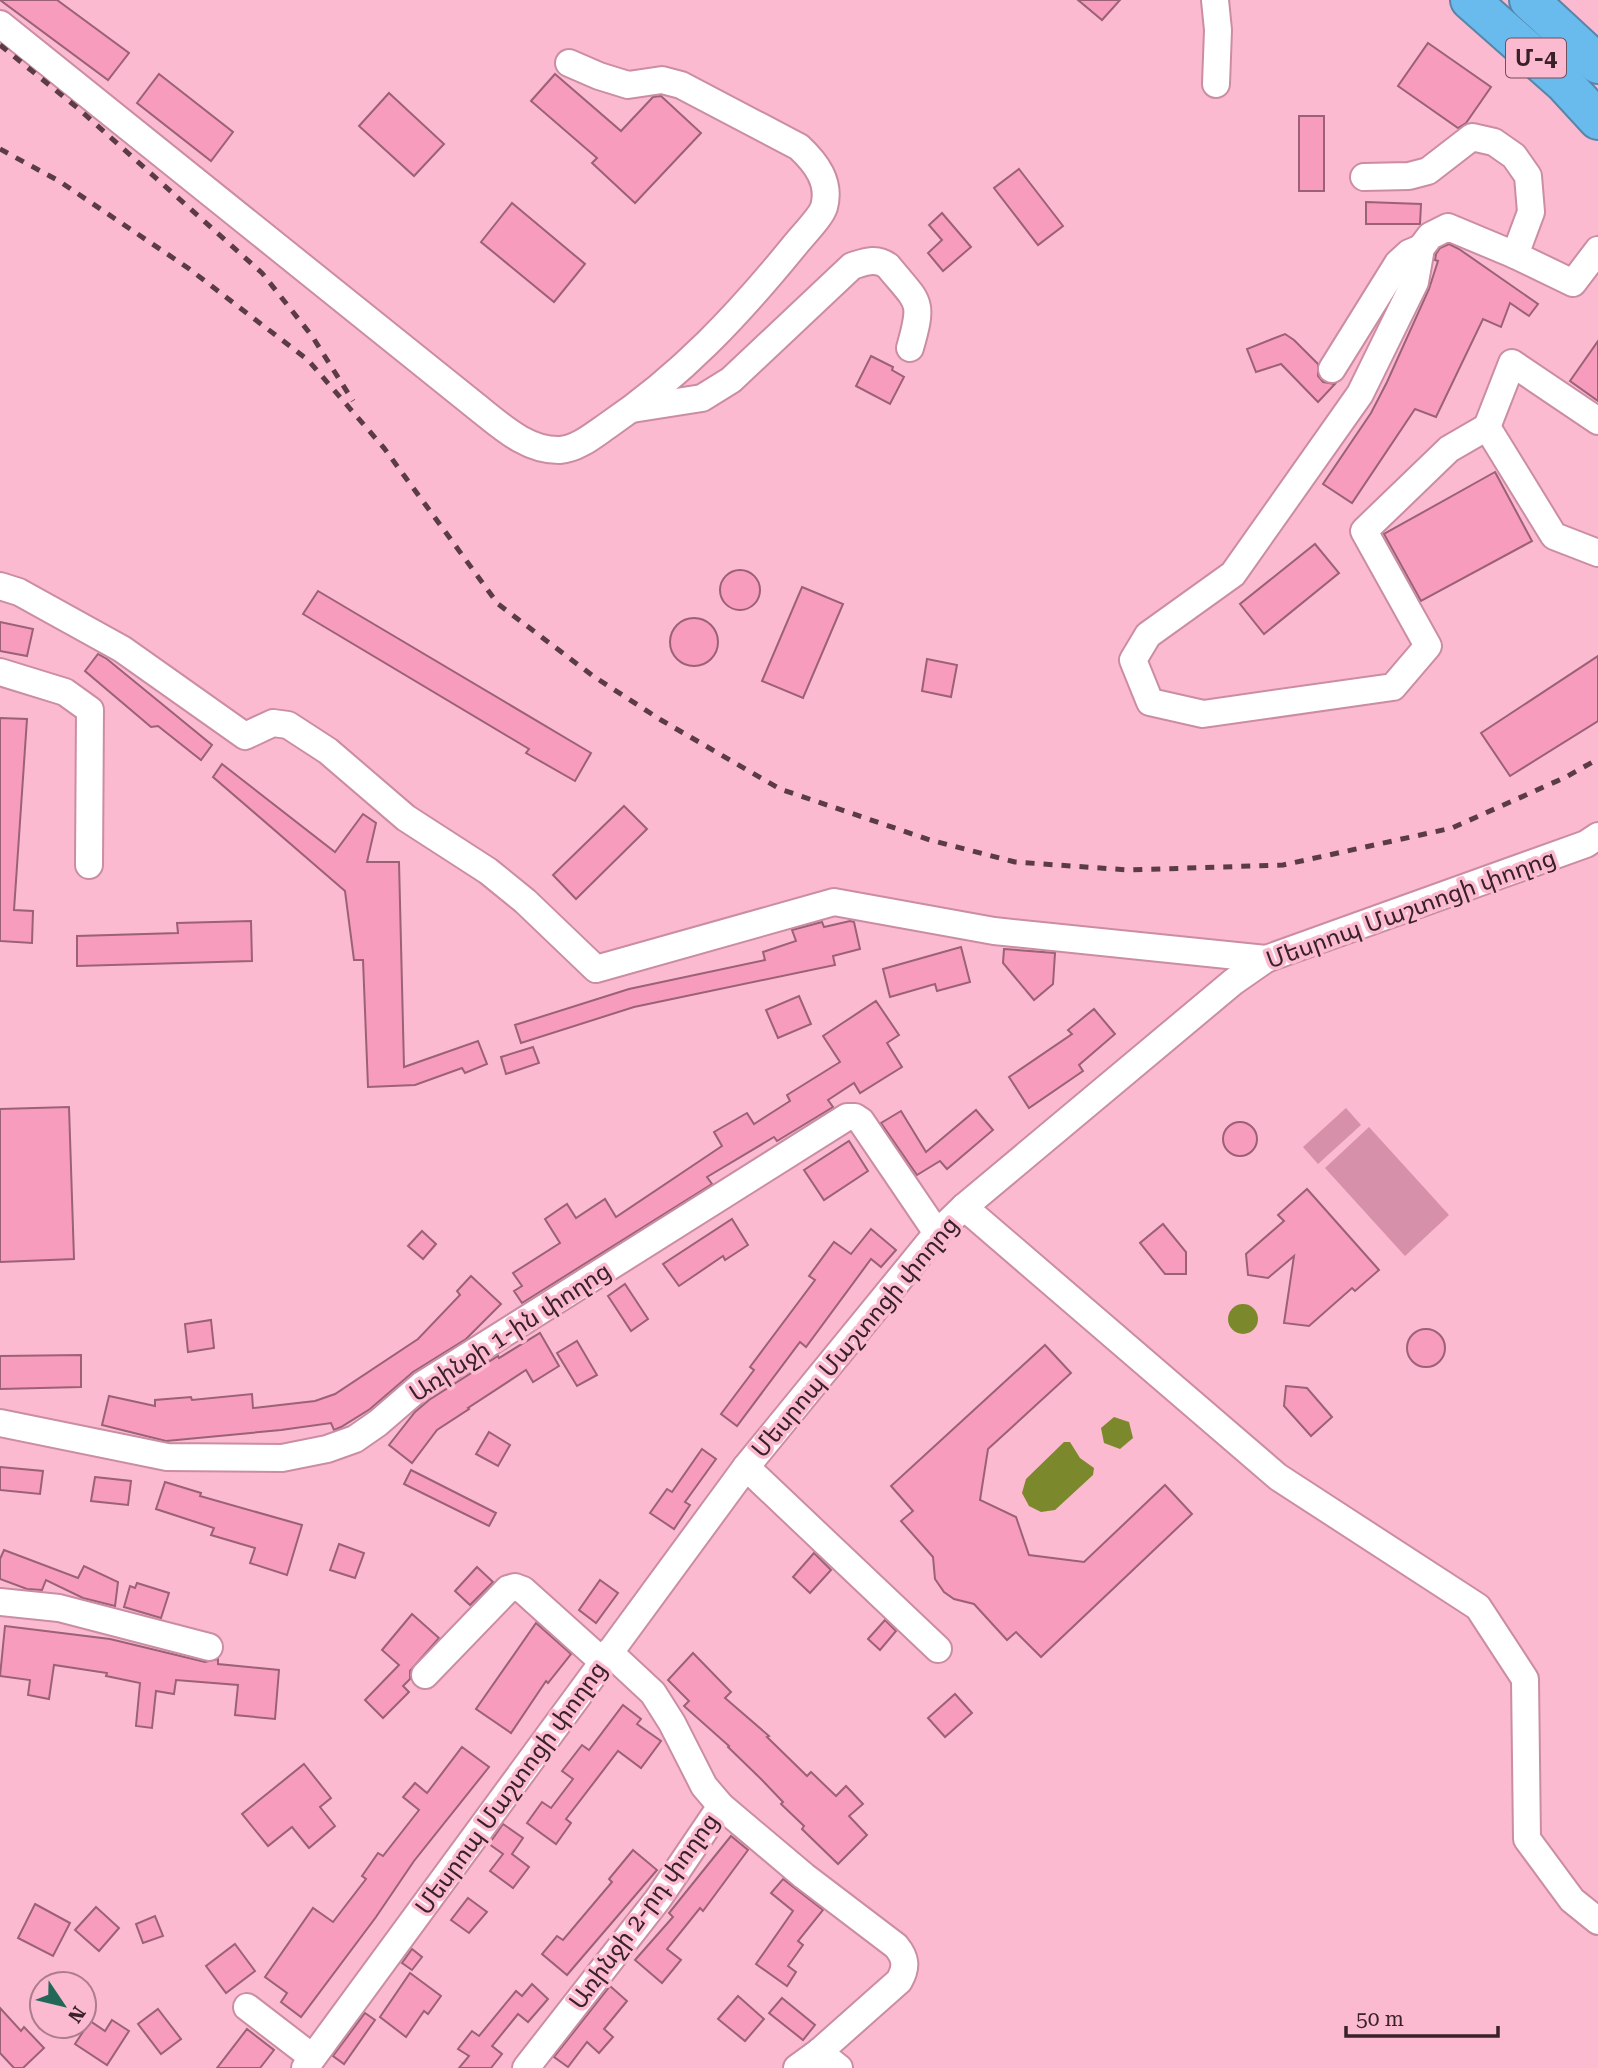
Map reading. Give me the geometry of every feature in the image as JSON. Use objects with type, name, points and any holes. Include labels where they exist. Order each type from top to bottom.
[{"type":"highway","name":"Մ-4","points":[[1470,0],[1564,83],[1598,120]]},
{"type":"highway","name":"Մ-4","points":[[1530,0],[1598,64]]},
{"type":"street","points":[[1215,0],[1218,30],[1216,84]]},
{"type":"street","points":[[0,24],[516,437],[545,450],[564,449],[588,439],[631,409],[708,344],[745,305],[824,209],[825,183],[815,162],[799,147],[681,85],[662,80],[628,85],[569,63]]},
{"type":"street","points":[[1364,177],[1409,176],[1428,171],[1472,137],[1494,142],[1514,156],[1528,176],[1531,212],[1514,255]]},
{"type":"street","points":[[1598,250],[1573,283],[1448,228],[1430,236],[1421,248],[1415,282],[1360,394],[1233,574],[1148,635],[1133,660],[1150,702],[1203,714],[1393,687],[1428,646],[1364,531],[1449,449],[1487,427],[1512,363],[1598,421]]},
{"type":"street","points":[[1332,369],[1398,263],[1409,253],[1421,248]]},
{"type":"street","points":[[631,409],[702,398],[731,380],[852,266],[872,260],[882,261],[888,266],[916,301],[919,317],[910,348]]},
{"type":"street","points":[[1487,427],[1554,536],[1598,553]]},
{"type":"street","points":[[0,586],[19,592],[122,649],[245,736],[273,723],[288,725],[318,744],[406,818],[498,878],[596,969],[834,902],[993,931],[1266,960]]},
{"type":"street","points":[[0,672],[65,692],[90,710],[89,865]]},
{"type":"street","name":"Մեսրոպ Մաշտոցի փողոց","points":[[308,2063],[746,1467],[937,1233],[964,1207],[1233,982],[1266,960],[1586,844],[1598,836]]},
{"type":"street","name":"Առինջի 1-ին փողոց","points":[[0,1423],[167,1457],[282,1458],[327,1449],[355,1439],[422,1385],[847,1117],[855,1117],[861,1121],[937,1233]]},
{"type":"street","points":[[964,1207],[1278,1478],[1478,1607],[1525,1679],[1527,1839],[1573,1900],[1598,1921]]},
{"type":"street","points":[[746,1467],[938,1649]]},
{"type":"street","name":"Առինջի 2-րդ փողոց","points":[[425,1675],[508,1589],[515,1587],[523,1590],[653,1693],[672,1723],[704,1786],[721,1806],[658,1899],[526,2068]]},
{"type":"street","points":[[0,1602],[59,1608],[209,1647]]},
{"type":"street","points":[[721,1806],[804,1876],[896,1945],[905,1956],[905,1970],[899,1981],[829,2060],[797,2068]]},
{"type":"street","points":[[247,2007],[308,2063]]},
{"type":"shaded area","points":[[1346,1108],[1361,1125],[1318,1164],[1303,1147]]},
{"type":"shaded area","points":[[1369,1127],[1449,1215],[1405,1256],[1325,1168]]},
{"type":"shaded area","points":[[1243,1304],[1249,1305],[1257,1313],[1257,1325],[1249,1333],[1243,1334],[1237,1333],[1229,1325],[1228,1319],[1229,1313],[1237,1305]]},
{"type":"shaded area","points":[[1114,1417],[1129,1422],[1133,1438],[1120,1449],[1104,1443],[1101,1428]]},
{"type":"shaded area","points":[[1064,1442],[1070,1442],[1080,1458],[1094,1468],[1093,1475],[1055,1510],[1041,1512],[1029,1506],[1022,1493],[1026,1479]]},
{"type":"building","points":[[0,0],[57,0],[129,53],[108,80]]},
{"type":"building","points":[[1078,0],[1120,0],[1102,20]]},
{"type":"building","points":[[1428,43],[1491,87],[1466,123],[1458,128],[1398,86]]},
{"type":"building","points":[[159,74],[233,132],[211,161],[137,103]]},
{"type":"building","points":[[555,74],[621,131],[653,97],[661,96],[701,133],[635,203],[592,163],[597,158],[531,101]]},
{"type":"building","points":[[389,93],[444,144],[414,176],[359,126]]},
{"type":"building","points":[[1299,116],[1324,116],[1324,191],[1299,191]]},
{"type":"building","points":[[1019,169],[1063,226],[1038,245],[994,188]]},
{"type":"building","points":[[1366,202],[1421,204],[1420,224],[1366,224]]},
{"type":"building","points":[[512,203],[585,264],[554,302],[481,242]]},
{"type":"building","points":[[942,213],[971,247],[943,271],[928,253],[942,240],[929,225]]},
{"type":"building","points":[[1449,244],[1538,304],[1529,316],[1510,303],[1501,327],[1483,319],[1436,417],[1415,409],[1352,503],[1323,484],[1371,413],[1429,289],[1438,261],[1435,260],[1436,254],[1440,248]]},
{"type":"building","points":[[1285,334],[1318,364],[1318,376],[1323,382],[1335,384],[1318,402],[1281,364],[1256,372],[1247,349]]},
{"type":"building","points":[[1598,341],[1598,401],[1570,381]]},
{"type":"building","points":[[871,356],[893,367],[892,370],[904,377],[890,404],[856,386]]},
{"type":"building","points":[[1495,472],[1532,541],[1421,601],[1384,534]]},
{"type":"building","points":[[1315,544],[1339,573],[1264,634],[1240,604]]},
{"type":"building","points":[[740,570],[754,576],[760,590],[754,604],[740,610],[726,604],[720,590],[726,576]]},
{"type":"building","points":[[802,587],[843,604],[803,698],[762,681]]},
{"type":"building","points":[[318,591],[591,753],[575,781],[526,753],[529,749],[303,614]]},
{"type":"building","points":[[694,618],[711,625],[718,642],[711,659],[694,666],[677,659],[670,642],[677,625]]},
{"type":"building","points":[[0,622],[33,629],[27,656],[0,651]]},
{"type":"building","points":[[98,654],[212,745],[201,760],[158,726],[151,727],[85,671]]},
{"type":"building","points":[[1598,656],[1598,721],[1510,776],[1481,733]]},
{"type":"building","points":[[927,659],[957,665],[951,697],[922,691]]},
{"type":"building","points":[[0,718],[27,719],[14,910],[33,911],[32,943],[0,941]]},
{"type":"building","points":[[222,764],[335,852],[363,814],[376,823],[367,862],[399,862],[404,1067],[478,1041],[487,1064],[465,1073],[462,1068],[415,1085],[368,1087],[363,960],[354,960],[345,891],[213,777]]},
{"type":"building","points":[[624,806],[647,829],[576,899],[553,875]]},
{"type":"building","points":[[251,921],[252,961],[77,966],[77,936],[178,933],[177,923]]},
{"type":"building","points":[[822,922],[824,927],[854,922],[860,949],[833,956],[835,965],[634,1007],[521,1043],[515,1025],[629,989],[765,960],[763,952],[796,941],[792,930]]},
{"type":"building","points":[[961,947],[970,982],[937,991],[935,984],[890,997],[883,969]]},
{"type":"building","points":[[1004,949],[1055,953],[1053,984],[1034,1000],[1003,963]]},
{"type":"building","points":[[799,996],[811,1024],[778,1038],[766,1010]]},
{"type":"building","points":[[876,1001],[899,1035],[887,1043],[902,1067],[860,1093],[854,1083],[828,1100],[833,1107],[777,1141],[774,1137],[707,1177],[712,1184],[522,1303],[514,1291],[522,1286],[513,1273],[560,1243],[545,1219],[567,1204],[576,1218],[605,1199],[616,1217],[722,1146],[714,1132],[747,1113],[754,1124],[790,1101],[787,1095],[840,1062],[823,1036]]},
{"type":"building","points":[[1094,1009],[1115,1034],[1079,1065],[1083,1071],[1029,1108],[1009,1077],[1072,1034],[1068,1030]]},
{"type":"building","points":[[533,1047],[539,1063],[506,1074],[501,1057]]},
{"type":"building","points":[[69,1107],[74,1259],[0,1262],[0,1109]]},
{"type":"building","points":[[976,1110],[993,1130],[947,1169],[940,1161],[917,1175],[881,1123],[901,1111],[926,1152]]},
{"type":"building","points":[[1240,1122],[1252,1127],[1257,1139],[1252,1151],[1240,1156],[1228,1151],[1223,1139],[1228,1127]]},
{"type":"building","points":[[849,1141],[868,1171],[824,1200],[804,1170]]},
{"type":"building","points":[[1307,1189],[1379,1270],[1355,1291],[1352,1288],[1309,1326],[1284,1323],[1294,1256],[1268,1278],[1248,1275],[1246,1254],[1284,1221],[1278,1215]]},
{"type":"building","points":[[732,1219],[748,1245],[725,1260],[723,1256],[679,1286],[663,1264]]},
{"type":"building","points":[[1163,1224],[1186,1252],[1186,1274],[1165,1274],[1140,1243]]},
{"type":"building","points":[[871,1229],[896,1250],[881,1267],[871,1259],[806,1347],[800,1342],[737,1426],[721,1414],[754,1370],[750,1367],[815,1280],[809,1276],[834,1242],[851,1254]]},
{"type":"building","points":[[422,1231],[436,1244],[423,1259],[408,1246]]},
{"type":"building","points":[[471,1276],[501,1304],[466,1339],[413,1372],[370,1409],[334,1430],[331,1423],[166,1441],[102,1425],[109,1396],[155,1406],[155,1400],[191,1397],[192,1400],[252,1394],[253,1408],[315,1401],[335,1394],[418,1339],[460,1295],[457,1291]]},
{"type":"building","points":[[625,1284],[648,1319],[631,1331],[608,1296]]},
{"type":"building","points":[[211,1320],[214,1348],[188,1352],[185,1324]]},
{"type":"building","points":[[1426,1329],[1439,1335],[1445,1348],[1439,1361],[1426,1367],[1413,1361],[1407,1348],[1413,1335]]},
{"type":"building","points":[[540,1333],[559,1366],[533,1382],[526,1370],[468,1408],[437,1430],[412,1463],[389,1445],[415,1412],[429,1400]]},
{"type":"building","points":[[577,1341],[597,1375],[577,1386],[557,1353]]},
{"type":"building","points":[[1045,1345],[1071,1373],[988,1449],[980,1500],[1016,1517],[1029,1555],[1084,1562],[1165,1485],[1192,1514],[1041,1657],[1016,1632],[1007,1640],[974,1604],[954,1599],[944,1592],[935,1579],[933,1557],[901,1521],[913,1511],[891,1486]]},
{"type":"building","points":[[81,1355],[81,1387],[0,1389],[0,1356]]},
{"type":"building","points":[[1286,1386],[1307,1388],[1332,1417],[1311,1436],[1284,1406]]},
{"type":"building","points":[[489,1432],[510,1445],[498,1466],[476,1454]]},
{"type":"building","points":[[702,1449],[716,1459],[685,1502],[690,1505],[674,1529],[650,1513],[667,1489],[672,1492]]},
{"type":"building","points":[[0,1467],[43,1471],[40,1494],[0,1490]]},
{"type":"building","points":[[411,1470],[496,1513],[489,1526],[404,1484]]},
{"type":"building","points":[[95,1477],[131,1481],[128,1505],[91,1501]]},
{"type":"building","points":[[165,1482],[201,1493],[200,1496],[302,1525],[287,1575],[250,1563],[255,1548],[211,1535],[214,1528],[156,1509]]},
{"type":"building","points":[[339,1544],[364,1553],[355,1578],[330,1570]]},
{"type":"building","points":[[4,1550],[78,1578],[84,1566],[118,1582],[115,1606],[83,1598],[46,1580],[42,1590],[27,1589],[0,1579],[0,1559]]},
{"type":"building","points":[[814,1553],[831,1570],[810,1593],[793,1577]]},
{"type":"building","points":[[477,1567],[493,1582],[470,1605],[455,1591]]},
{"type":"building","points":[[600,1580],[618,1593],[596,1623],[579,1610]]},
{"type":"building","points":[[137,1583],[169,1593],[161,1618],[124,1607],[130,1586],[135,1588]]},
{"type":"building","points":[[412,1614],[439,1638],[410,1671],[410,1679],[403,1686],[409,1692],[383,1718],[365,1700],[399,1665],[382,1650]]},
{"type":"building","points":[[885,1620],[896,1631],[880,1650],[868,1639]]},
{"type":"building","points":[[536,1623],[571,1654],[548,1683],[546,1681],[511,1733],[476,1709]]},
{"type":"building","points":[[5,1626],[110,1639],[205,1662],[218,1659],[218,1664],[279,1670],[275,1719],[235,1715],[238,1685],[176,1680],[174,1694],[156,1691],[152,1728],[136,1726],[140,1683],[106,1676],[107,1673],[54,1665],[49,1699],[28,1695],[30,1680],[0,1676]]},
{"type":"building","points":[[693,1653],[731,1692],[725,1698],[769,1736],[767,1737],[807,1776],[811,1772],[836,1796],[846,1786],[863,1804],[849,1816],[867,1835],[838,1864],[802,1829],[804,1826],[781,1804],[783,1802],[729,1746],[684,1706],[689,1701],[668,1680]]},
{"type":"building","points":[[955,1694],[972,1713],[945,1737],[928,1718]]},
{"type":"building","points":[[623,1705],[641,1719],[637,1724],[661,1741],[641,1768],[618,1751],[566,1819],[571,1823],[556,1844],[527,1823],[542,1802],[551,1808],[573,1779],[562,1771],[582,1745],[589,1750]]},
{"type":"building","points":[[462,1747],[489,1767],[414,1861],[301,2017],[281,2002],[287,1993],[265,1977],[313,1908],[333,1922],[366,1879],[362,1876],[378,1853],[383,1856],[419,1810],[403,1797],[415,1783],[427,1793]]},
{"type":"building","points":[[304,1764],[331,1798],[320,1807],[335,1826],[309,1848],[292,1827],[268,1846],[242,1814]]},
{"type":"building","points":[[503,1824],[523,1838],[512,1854],[529,1867],[513,1888],[490,1871],[503,1854],[489,1844]]},
{"type":"building","points":[[731,1836],[748,1850],[703,1911],[700,1908],[667,1949],[681,1960],[662,1983],[635,1960],[673,1917],[669,1913]]},
{"type":"building","points":[[633,1850],[657,1870],[567,1975],[542,1954],[557,1936],[563,1940],[612,1882],[609,1879]]},
{"type":"building","points":[[783,1879],[823,1910],[798,1941],[803,1945],[788,1966],[796,1972],[787,1986],[756,1964],[793,1911],[771,1893]]},
{"type":"building","points":[[468,1898],[487,1912],[469,1933],[451,1920]]},
{"type":"building","points":[[35,1904],[70,1923],[53,1956],[18,1938]]},
{"type":"building","points":[[96,1907],[119,1928],[99,1951],[75,1930]]},
{"type":"building","points":[[155,1916],[163,1936],[143,1943],[136,1924]]},
{"type":"building","points":[[235,1944],[255,1971],[226,1993],[206,1966]]},
{"type":"building","points":[[412,1949],[422,1957],[412,1970],[402,1963]]},
{"type":"building","points":[[410,1973],[441,1996],[428,2014],[424,2011],[406,2037],[380,2017]]},
{"type":"building","points":[[532,1984],[548,1999],[528,2022],[518,2014],[492,2046],[502,2054],[491,2068],[459,2068],[469,2056],[458,2049],[472,2031],[479,2036],[516,1991],[522,1996]]},
{"type":"building","points":[[610,1986],[627,2001],[604,2029],[613,2037],[599,2053],[587,2042],[568,2067],[554,2057]]},
{"type":"building","points":[[738,1996],[764,2019],[745,2041],[718,2019]]},
{"type":"building","points":[[782,1998],[815,2025],[803,2040],[769,2013]]},
{"type":"building","points":[[0,2008],[21,2031],[24,2027],[28,2031],[28,2040],[36,2040],[44,2048],[23,2068],[14,2068],[0,2053]]},
{"type":"building","points":[[158,2009],[181,2039],[161,2054],[138,2024]]},
{"type":"building","points":[[365,2013],[375,2020],[344,2064],[333,2056]]},
{"type":"building","points":[[112,2020],[129,2031],[107,2065],[75,2044],[78,2040],[98,2040],[98,2026],[105,2031]]},
{"type":"building","points":[[247,2029],[274,2050],[260,2068],[217,2068]]},
{"type":"railway","points":[[0,45],[80,110],[262,273],[312,336],[353,401]]},
{"type":"railway","points":[[0,149],[59,181],[188,268],[308,360],[384,448],[498,604],[593,676],[661,720],[780,789],[930,840],[1015,862],[1129,870],[1283,865],[1452,828],[1566,777],[1598,759]]}]
